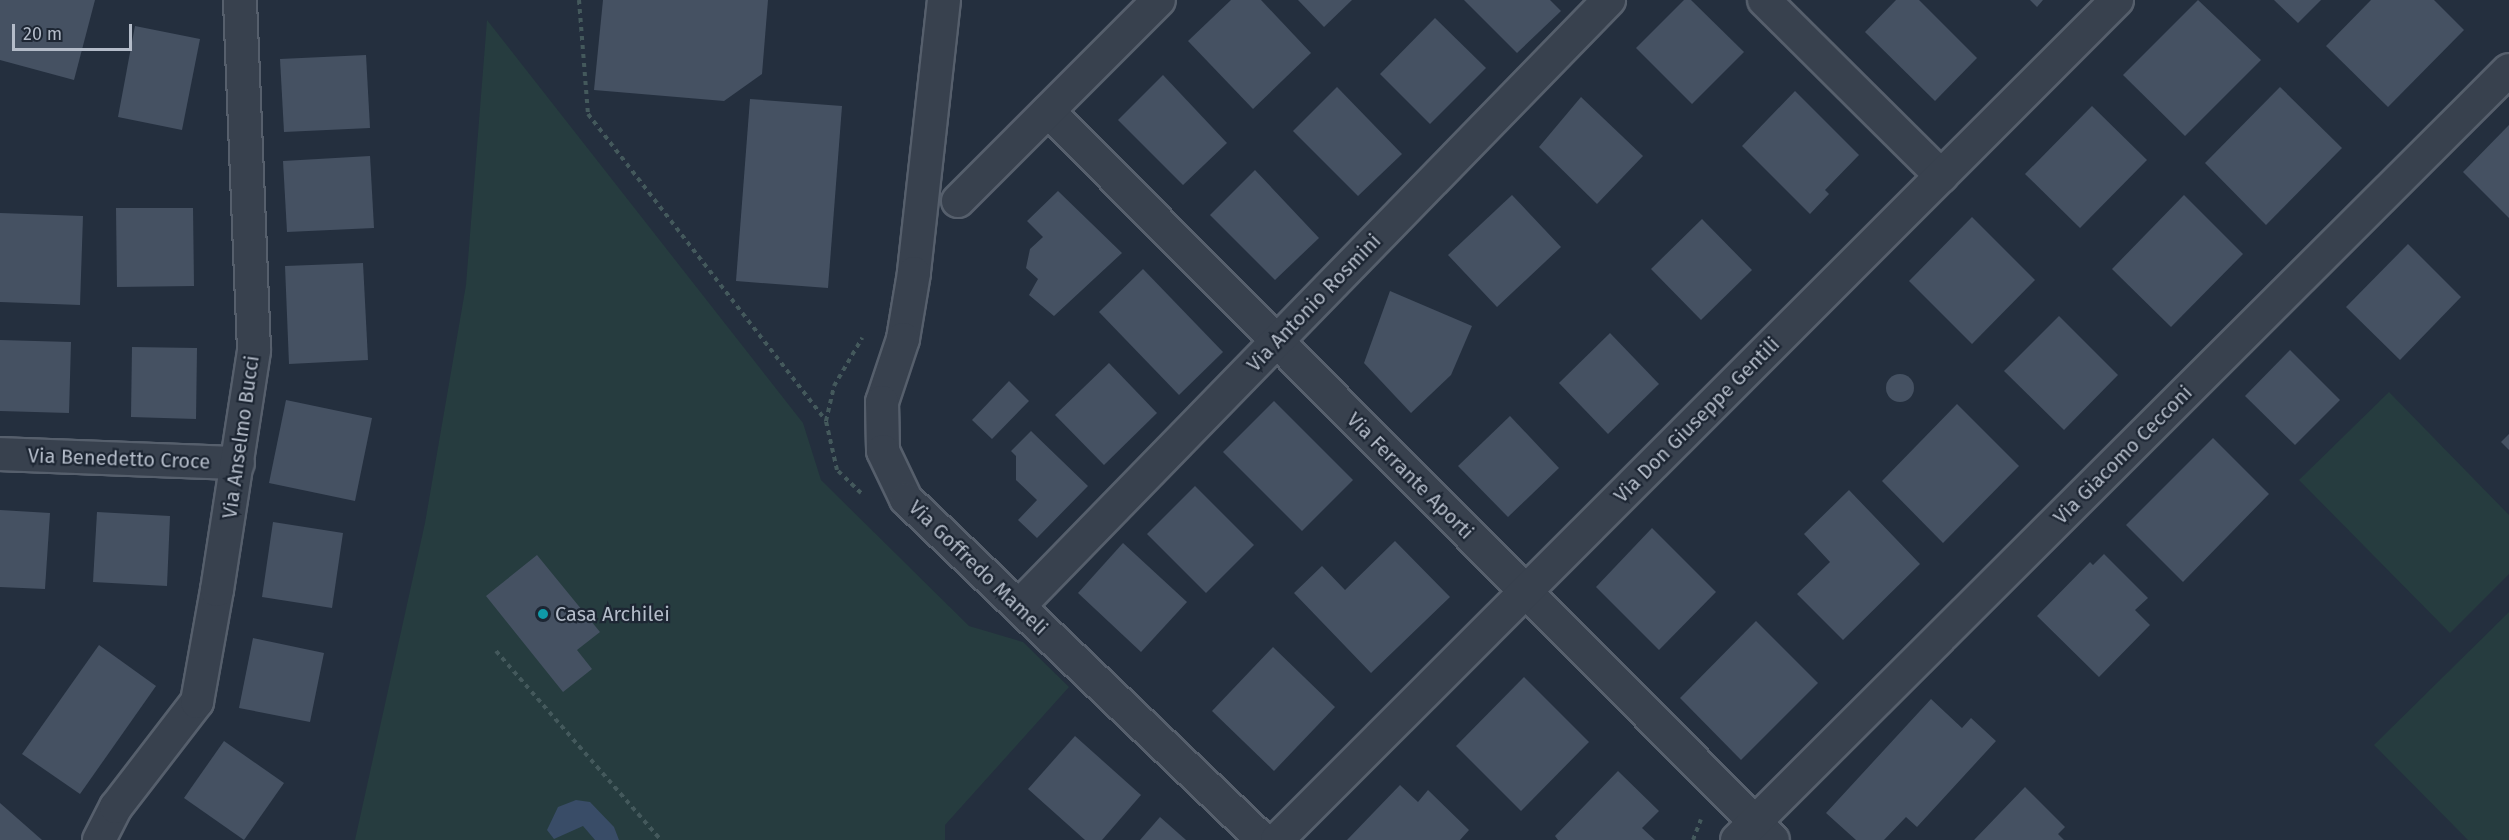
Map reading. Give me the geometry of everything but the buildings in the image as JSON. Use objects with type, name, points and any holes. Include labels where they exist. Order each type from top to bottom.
[{"type":"street","name":"Via Anselmo Bucci","points":[[99,840],[116,807],[197,702],[238,463],[254,350],[240,0]]},
{"type":"street","name":"Via Goffredo Mameli","points":[[944,0],[914,273],[903,339],[882,402],[883,451],[906,499],[1263,840]]},
{"type":"street","points":[[958,201],[1159,0]]},
{"type":"street","name":"Via Antonio Rosmini","points":[[1019,606],[1609,0]]},
{"type":"street","points":[[1764,0],[1941,176]]},
{"type":"street","name":"Via Don Giuseppe Gentili","points":[[1277,840],[2117,0]]},
{"type":"street","name":"Via Giacomo Cecconi","points":[[1755,834],[2509,70]]},
{"type":"street","name":"Via Ferrante Aporti","points":[[1048,111],[1526,591],[1755,834]]},
{"type":"street","name":"Via Benedetto Croce","points":[[0,454],[238,463]]},
{"type":"path","points":[[579,0],[588,114],[825,421]]},
{"type":"path","points":[[496,651],[661,840]]},
{"type":"path","points":[[1693,840],[1701,826]]},
{"type":"green space","points":[[487,20],[803,423],[821,480],[969,626],[1023,642],[1069,687],[945,825],[945,840],[355,840],[425,523],[466,285]]},
{"type":"green space","points":[[2389,392],[2509,515],[2509,574],[2450,633],[2299,480]]},
{"type":"green space","points":[[2509,612],[2509,840],[2468,840],[2374,745]]},
{"type":"water","points":[[576,800],[590,802],[614,827],[619,840],[595,840],[583,826],[554,839],[547,830],[558,807]]},
{"type":"place","name":"Casa Archilei","points":[[543,614]]}]
